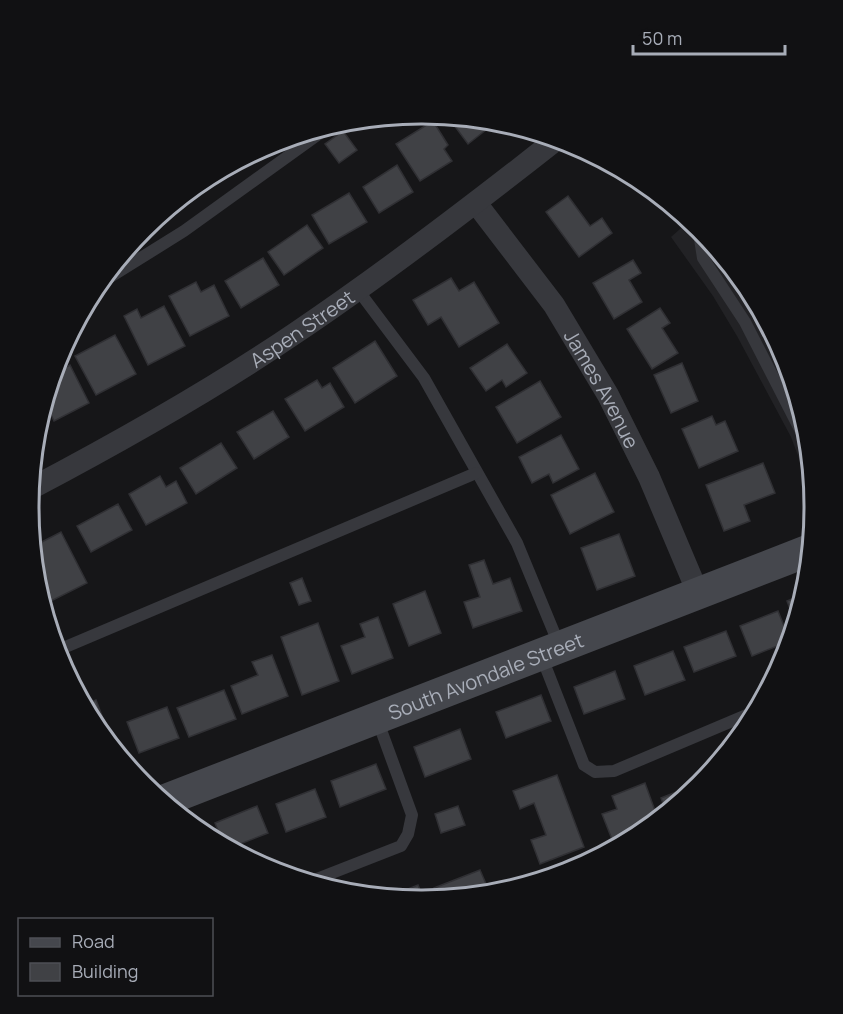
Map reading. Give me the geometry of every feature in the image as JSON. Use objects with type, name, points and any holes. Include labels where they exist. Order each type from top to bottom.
[{"type":"main road","name":"South Avondale Street","points":[[172,797],[801,553]]},
{"type":"street","name":"Aspen Street","points":[[40,484],[143,427],[295,333],[358,290],[476,203],[548,146]]},
{"type":"street","name":"James Avenue","points":[[476,203],[554,305],[608,395],[649,477],[698,593]]},
{"type":"lane","points":[[121,270],[184,231],[307,143]]},
{"type":"lane","points":[[701,247],[703,258],[745,321],[792,410]]},
{"type":"lane","points":[[358,290],[424,378],[517,543],[584,765],[595,772],[614,771],[742,717]]},
{"type":"lane","points":[[66,647],[476,473]]},
{"type":"lane","points":[[324,876],[401,846],[408,834],[412,815],[377,719]]},
{"type":"shaded area","points":[[682,227],[725,274],[753,316],[784,384],[797,432],[802,466],[791,437],[737,336],[713,296],[671,237]]},
{"type":"building","points":[[428,124],[435,125],[448,145],[444,149],[452,161],[420,181],[396,144]]},
{"type":"building","points":[[455,126],[485,130],[468,144]]},
{"type":"building","points":[[344,133],[357,150],[339,163],[325,144]]},
{"type":"building","points":[[397,165],[413,192],[379,213],[363,187]]},
{"type":"building","points":[[349,193],[367,222],[329,244],[312,215]]},
{"type":"building","points":[[568,196],[590,226],[602,218],[612,233],[579,257],[546,212]]},
{"type":"building","points":[[307,225],[323,248],[284,275],[268,252]]},
{"type":"building","points":[[263,258],[279,285],[241,308],[225,281]]},
{"type":"building","points":[[633,260],[641,273],[629,280],[642,302],[614,319],[593,283]]},
{"type":"building","points":[[451,278],[459,291],[474,282],[499,323],[459,347],[441,317],[428,325],[413,300]]},
{"type":"building","points":[[196,282],[201,292],[214,285],[229,316],[190,336],[169,296]]},
{"type":"building","points":[[164,306],[185,346],[148,365],[124,316],[137,309],[141,318]]},
{"type":"building","points":[[660,308],[670,323],[662,328],[678,353],[652,369],[627,329]]},
{"type":"building","points":[[115,335],[136,374],[96,395],[75,356]]},
{"type":"building","points":[[375,341],[397,376],[355,403],[333,368]]},
{"type":"building","points":[[507,344],[527,373],[506,387],[502,380],[486,391],[470,368]]},
{"type":"building","points":[[682,363],[698,401],[671,413],[654,375]]},
{"type":"building","points":[[70,365],[89,403],[54,421],[51,414],[66,367]]},
{"type":"building","points":[[317,380],[322,388],[330,383],[344,407],[305,431],[285,399]]},
{"type":"building","points":[[540,381],[561,417],[517,443],[496,407]]},
{"type":"building","points":[[273,411],[289,437],[254,459],[237,432]]},
{"type":"building","points":[[712,416],[716,425],[725,421],[738,451],[699,468],[682,429]]},
{"type":"building","points":[[561,435],[579,469],[553,483],[549,474],[532,483],[519,457]]},
{"type":"building","points":[[221,443],[237,468],[196,494],[180,468]]},
{"type":"building","points":[[763,463],[775,493],[744,505],[750,521],[724,531],[706,485]]},
{"type":"building","points":[[595,473],[614,512],[570,534],[551,495]]},
{"type":"building","points":[[160,476],[166,487],[176,481],[187,503],[146,525],[129,494]]},
{"type":"building","points":[[118,504],[132,530],[91,552],[77,526]]},
{"type":"building","points":[[61,532],[87,583],[51,601],[41,542]]},
{"type":"building","points":[[619,534],[635,576],[597,590],[581,548]]},
{"type":"building","points":[[484,560],[493,584],[510,578],[522,611],[473,628],[464,602],[480,597],[469,565]]},
{"type":"building","points":[[302,578],[311,601],[299,605],[290,583]]},
{"type":"building","points":[[425,591],[441,633],[409,646],[393,604]]},
{"type":"building","points":[[793,599],[790,609],[787,601]]},
{"type":"building","points":[[778,611],[785,628],[778,646],[752,656],[740,626]]},
{"type":"building","points":[[378,617],[393,658],[352,674],[341,646],[365,637],[360,624]]},
{"type":"building","points":[[318,623],[339,681],[302,695],[281,637]]},
{"type":"building","points":[[726,631],[736,656],[694,672],[684,647]]},
{"type":"building","points":[[673,651],[685,680],[645,695],[634,666]]},
{"type":"building","points":[[272,655],[288,696],[242,714],[231,686],[258,675],[252,662]]},
{"type":"building","points":[[615,671],[625,699],[584,714],[574,687]]},
{"type":"building","points":[[224,690],[236,719],[189,737],[177,708]]},
{"type":"building","points":[[541,695],[551,721],[506,738],[496,712]]},
{"type":"building","points":[[96,700],[104,722],[103,720],[92,702]]},
{"type":"building","points":[[167,707],[179,738],[139,753],[127,722]]},
{"type":"building","points":[[460,729],[471,759],[425,777],[414,747]]},
{"type":"building","points":[[376,764],[386,789],[340,807],[331,781]]},
{"type":"building","points":[[557,775],[584,847],[540,864],[531,840],[546,835],[534,803],[520,809],[513,791]]},
{"type":"building","points":[[645,783],[655,810],[612,839],[602,814],[617,809],[612,796]]},
{"type":"building","points":[[315,789],[326,817],[286,832],[276,804]]},
{"type":"building","points":[[677,792],[663,803],[661,798]]},
{"type":"building","points":[[257,806],[268,833],[241,844],[218,830],[215,823]]},
{"type":"building","points":[[458,806],[465,825],[441,833],[435,814]]},
{"type":"building","points":[[480,870],[486,884],[447,889],[434,888]]},
{"type":"building","points":[[418,885],[420,890],[407,889]]}]
